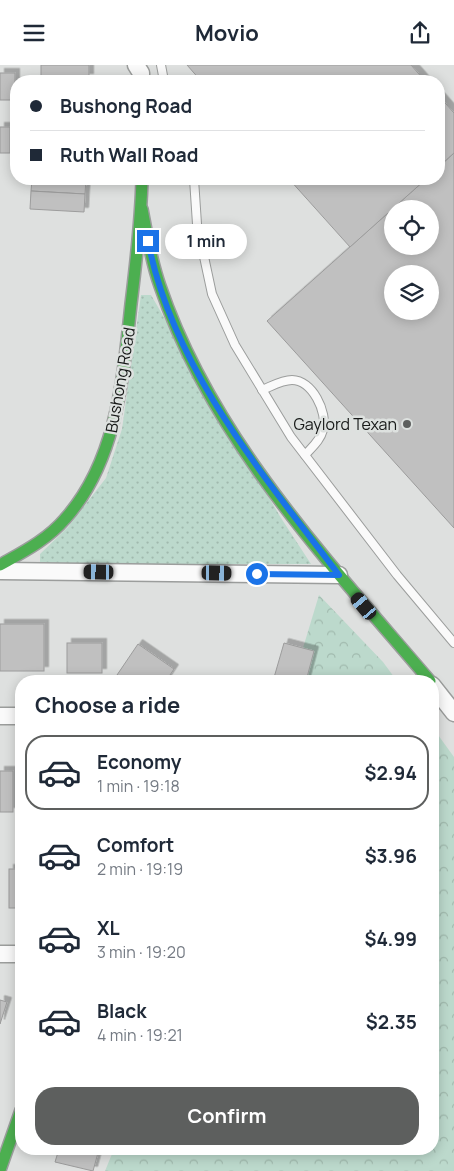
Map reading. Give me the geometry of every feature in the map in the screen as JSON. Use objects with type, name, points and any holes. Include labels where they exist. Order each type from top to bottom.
[{"type":"street","name":"Bushong Road","points":[[0,565],[20,557],[42,543],[58,528],[94,479],[106,455],[119,402],[142,209],[142,185]]},
{"type":"street","points":[[142,209],[151,256],[160,287],[206,389],[244,450],[339,575],[425,675]]},
{"type":"street","points":[[0,571],[339,575]]},
{"type":"street","points":[[439,694],[454,713]]},
{"type":"street","points":[[0,716],[15,716]]},
{"type":"street","points":[[0,955],[15,955]]},
{"type":"street","points":[[0,1170],[15,1127]]},
{"type":"lane","points":[[194,185],[197,224],[212,294],[235,345],[291,437],[397,575],[454,643]]},
{"type":"lane","points":[[262,390],[282,382],[299,381],[306,385],[318,400],[324,417],[324,429],[319,440],[305,455]]},
{"type":"green space","points":[[141,295],[151,295],[281,518],[311,564],[40,564],[40,554],[68,527],[106,478],[122,429]]},
{"type":"green space","points":[[319,595],[383,662],[393,675],[295,675]]},
{"type":"green space","points":[[439,736],[454,757],[454,1171],[105,1171],[112,1155],[439,1155]]},
{"type":"building","points":[[41,65],[89,65],[89,75],[41,75]]},
{"type":"building","points":[[187,65],[411,65],[420,75],[196,75]]},
{"type":"building","points":[[0,73],[15,73],[15,75],[10,75],[10,100],[0,100]]},
{"type":"building","points":[[445,103],[454,113],[454,153],[445,161]]},
{"type":"building","points":[[0,127],[10,127],[10,153],[0,153]]},
{"type":"building","name":"Gaylord Texan","points":[[454,153],[454,528],[267,321],[384,216],[384,255],[439,255],[439,200],[402,200],[419,185],[445,185],[445,161]]},
{"type":"building","points":[[32,185],[86,185],[85,194],[31,191]]},
{"type":"building","points":[[294,185],[419,185],[403,200],[384,200],[384,217],[350,247]]},
{"type":"building","points":[[31,191],[85,194],[84,212],[30,209]]},
{"type":"building","points":[[0,624],[44,624],[44,671],[0,671]]},
{"type":"building","points":[[67,643],[102,643],[102,673],[67,673]]},
{"type":"building","points":[[284,643],[314,651],[308,675],[275,675]]},
{"type":"building","points":[[138,644],[174,669],[170,675],[117,675]]},
{"type":"building","points":[[0,771],[13,771],[13,812],[0,812]]},
{"type":"building","points":[[9,869],[15,869],[15,908],[9,908]]},
{"type":"building","points":[[0,1000],[7,1002],[0,1024]]},
{"type":"building","points":[[57,1155],[97,1155],[93,1171],[55,1162]]},
{"type":"traffic: fast","points":[[0,565],[43,539],[65,519],[82,496],[96,471],[107,445],[125,361],[138,242],[142,185]]},
{"type":"traffic: fast","points":[[142,209],[157,277],[182,342],[210,395],[241,447],[313,544],[425,675]]},
{"type":"traffic: fast","points":[[0,1170],[15,1127]]},
{"type":"place","name":"Gaylord Texan","points":[[407,424]]},
{"type":"route","points":[[148,241],[160,287],[170,314],[206,389],[244,450],[339,575],[257,574]]}]
